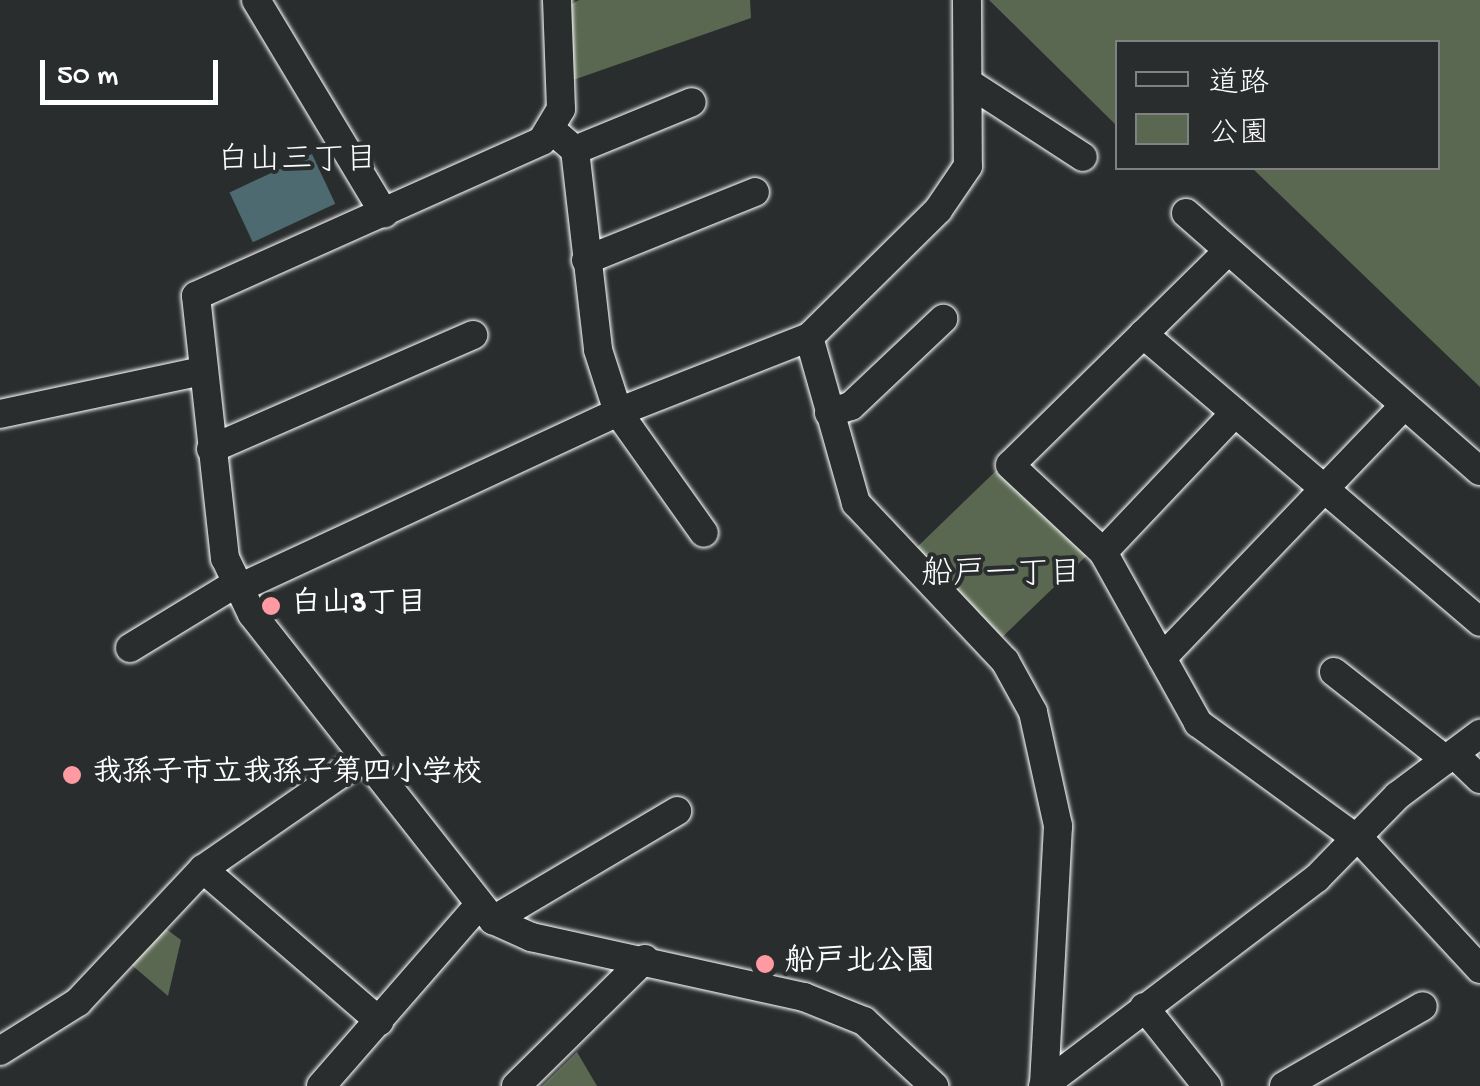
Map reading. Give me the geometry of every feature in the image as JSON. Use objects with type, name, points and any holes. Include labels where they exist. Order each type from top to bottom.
[{"type":"street","points":[[256,0],[384,213]]},
{"type":"street","points":[[557,0],[562,109],[553,131],[384,213],[196,296],[211,449],[236,587],[362,758],[486,912],[531,937],[744,979],[864,1021],[934,1086]]},
{"type":"street","points":[[130,648],[236,587],[618,412],[809,337],[957,183],[972,139],[967,0]]},
{"type":"street","points":[[972,85],[1083,158]]},
{"type":"street","points":[[575,150],[692,102]]},
{"type":"street","points":[[553,131],[575,150],[586,260],[618,412],[704,534]]},
{"type":"street","points":[[586,260],[755,192]]},
{"type":"street","points":[[1186,213],[1480,470]]},
{"type":"street","points":[[1228,251],[1010,465],[1102,552],[1198,723],[1354,835],[1480,970]]},
{"type":"street","points":[[829,413],[851,406],[943,319]]},
{"type":"street","points":[[1144,334],[1480,622]]},
{"type":"street","points":[[211,449],[473,335]]},
{"type":"street","points":[[809,337],[856,502],[1005,662],[1032,712],[1058,826],[1044,1086]]},
{"type":"street","points":[[0,414],[202,372]]},
{"type":"street","points":[[1162,658],[1404,406]]},
{"type":"street","points":[[1102,552],[1234,412]]},
{"type":"street","points":[[1334,672],[1480,780]]},
{"type":"street","points":[[1044,1086],[1317,878],[1354,835],[1480,734]]},
{"type":"street","points":[[0,1051],[78,1002],[203,869],[362,758]]},
{"type":"street","points":[[321,1086],[486,912],[677,811]]},
{"type":"street","points":[[203,869],[379,1021]]},
{"type":"street","points":[[516,1086],[645,958]]},
{"type":"street","points":[[1284,1086],[1423,1006]]},
{"type":"street","points":[[1144,1007],[1207,1086]]},
{"type":"green space","points":[[579,0],[750,0],[751,18],[573,80],[568,6]]},
{"type":"green space","points":[[989,0],[1480,0],[1480,387],[1254,170],[1440,170],[1440,40],[1115,40],[1115,124]]},
{"type":"green space","points":[[1002,465],[1088,554],[999,640],[913,551]]},
{"type":"green space","points":[[158,923],[181,940],[168,996],[127,961]]},
{"type":"green space","points":[[577,1052],[597,1086],[542,1086]]},
{"type":"water","points":[[312,154],[335,204],[253,242],[230,192]]},
{"type":"place","name":"白山3丁目","points":[[271,606]]},
{"type":"place","name":"我孫子市立我孫子第四小学校","points":[[72,775]]},
{"type":"place","name":"船戸北公園","points":[[765,964]]},
{"type":"district","name":"白山三丁目","points":[[297,162]]},
{"type":"district","name":"船戸一丁目","points":[[1001,576]]}]
